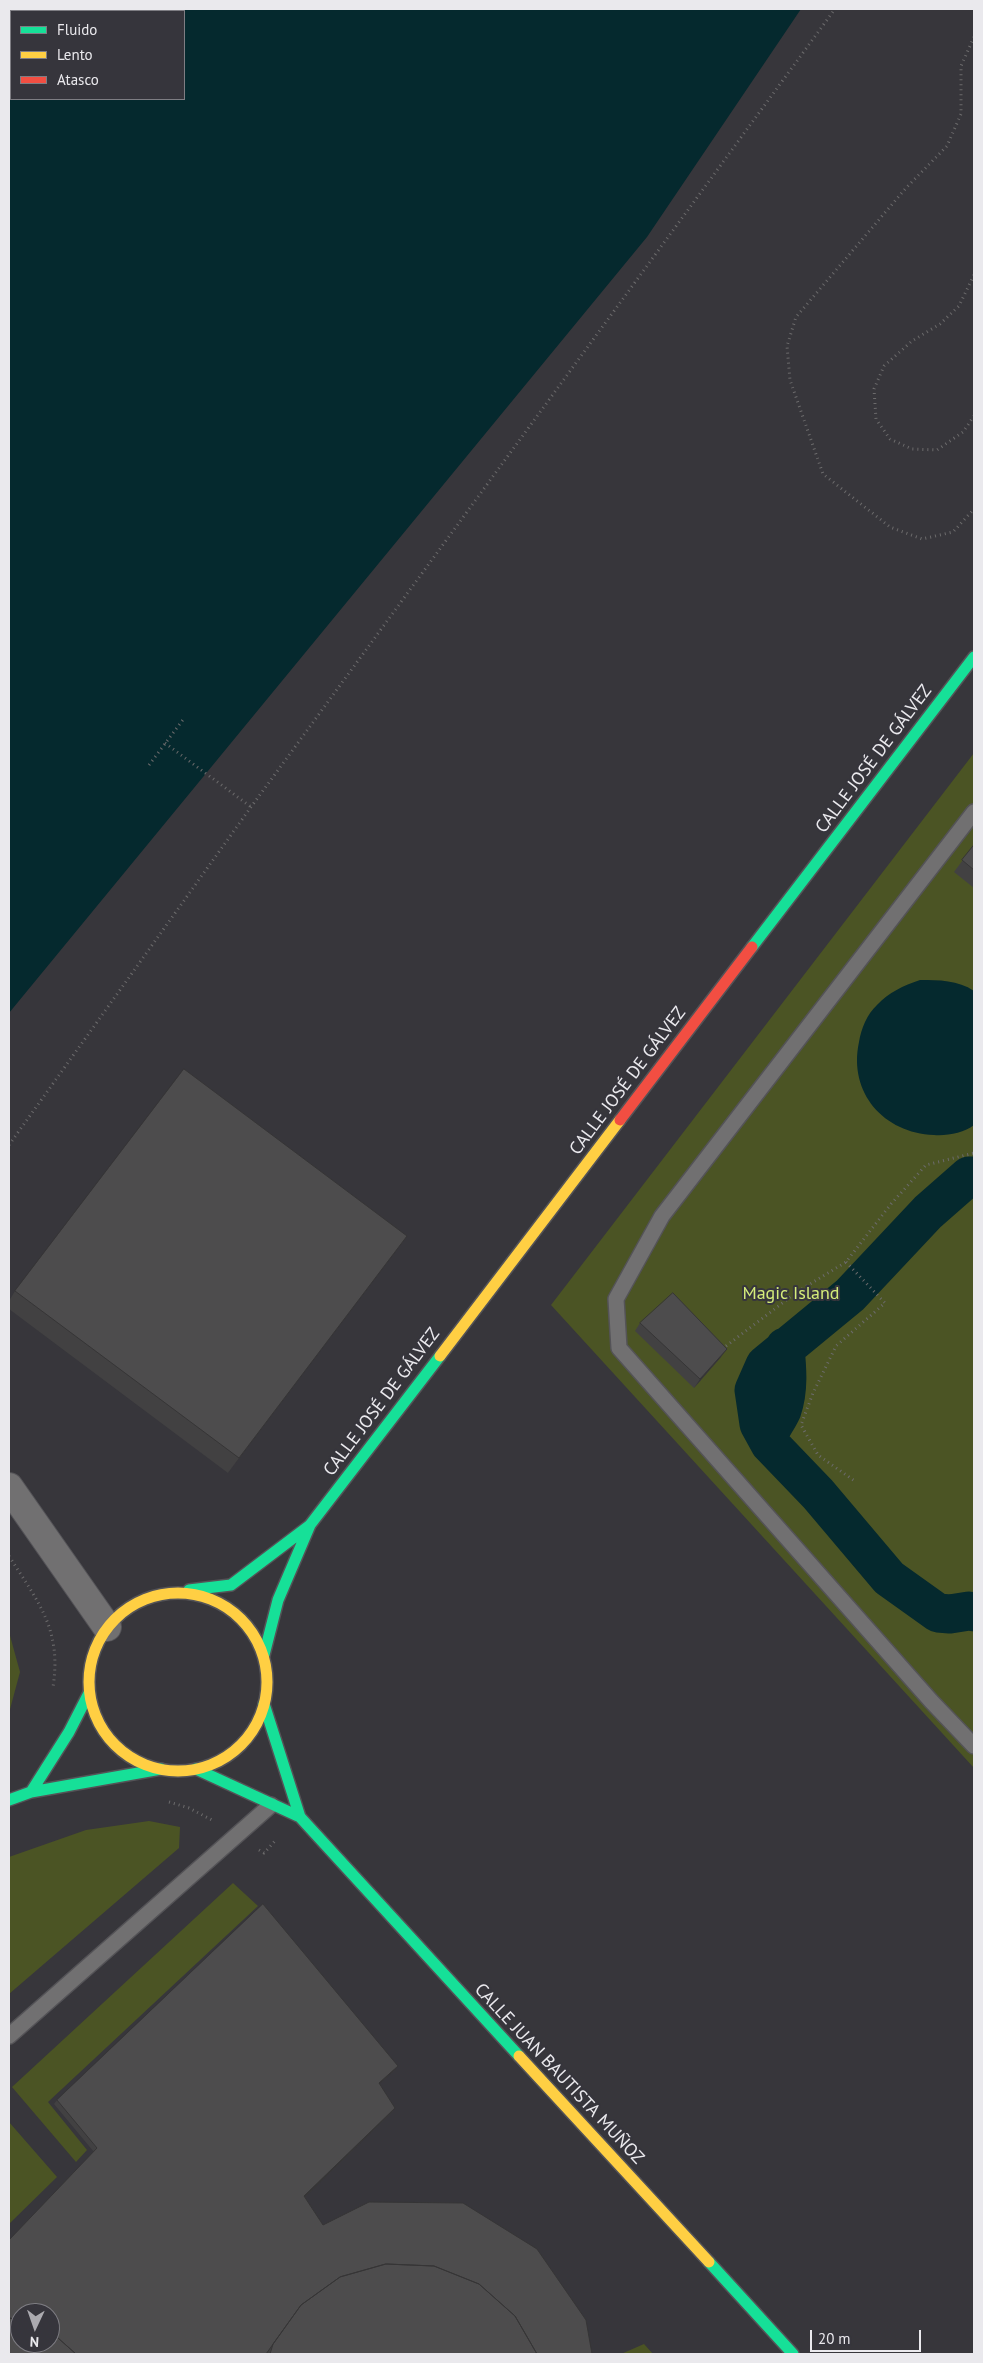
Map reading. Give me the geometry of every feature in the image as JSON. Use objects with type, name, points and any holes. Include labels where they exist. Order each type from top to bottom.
[{"type":"main road","name":"CALLE JOSÉ DE GÁLVEZ","points":[[264,1655],[278,1600],[310,1525],[974,657]]},
{"type":"main road","name":"CALLE JOSÉ DE GÁLVEZ","points":[[173,1592],[231,1585],[310,1525]]},
{"type":"main road","points":[[9,1800],[31,1792],[161,1769],[196,1769],[220,1761],[240,1746],[255,1727],[264,1704],[267,1680],[264,1655],[250,1629],[229,1608],[202,1596],[173,1592],[154,1596],[136,1603],[120,1613],[106,1627],[95,1647],[91,1662],[89,1692],[94,1714],[105,1734],[121,1750],[140,1763],[161,1769]]},
{"type":"main road","points":[[31,1792],[70,1732],[89,1692]]},
{"type":"main road","name":"CALLE JUAN BAUTISTA MUÑOZ","points":[[264,1704],[300,1817]]},
{"type":"main road","name":"CALLE JUAN BAUTISTA MUÑOZ","points":[[196,1769],[300,1817],[793,2354]]},
{"type":"street","points":[[9,1487],[106,1627]]},
{"type":"lane","points":[[974,812],[662,1216],[616,1299],[619,1348],[931,1701],[974,1746]]},
{"type":"lane","points":[[9,2036],[272,1805]]},
{"type":"path","points":[[9,1145],[251,807],[835,9]]},
{"type":"path","points":[[974,37],[960,66],[961,114],[947,146],[906,188],[796,317],[787,346],[790,380],[823,474],[890,527],[922,539],[953,532],[974,510]]},
{"type":"path","points":[[974,275],[959,306],[940,324],[912,341],[884,366],[874,389],[876,418],[890,439],[912,449],[937,450],[963,432],[974,416]]},
{"type":"path","points":[[149,765],[185,717]]},
{"type":"path","points":[[165,743],[251,807]]},
{"type":"path","points":[[726,1346],[796,1292],[846,1262],[891,1204],[926,1165],[974,1153]]},
{"type":"path","points":[[846,1262],[885,1304],[836,1346],[813,1393],[801,1425],[818,1455],[856,1482]]},
{"type":"path","points":[[9,1556],[40,1605],[54,1637],[54,1671],[50,1694]]},
{"type":"green space","name":"Magic Island","points":[[974,753],[974,1768],[551,1305]]},
{"type":"green space","points":[[9,1632],[20,1672],[9,1713]]},
{"type":"green space","points":[[149,1821],[180,1827],[179,1848],[9,1994],[9,1857],[86,1830]]},
{"type":"green space","points":[[233,1883],[258,1906],[48,2102],[87,2150],[76,2162],[12,2087]]},
{"type":"green space","points":[[9,2122],[57,2177],[9,2224]]},
{"type":"green space","points":[[644,2344],[653,2354],[621,2354]]},
{"type":"water","points":[[9,9],[801,9],[647,237],[9,1013]]},
{"type":"water","points":[[920,980],[955,983],[974,991],[974,1125],[955,1133],[934,1135],[916,1133],[900,1127],[885,1118],[874,1107],[865,1093],[859,1078],[857,1061],[859,1042],[867,1017],[886,996]]},
{"type":"building","points":[[974,845],[974,870],[962,860]]},
{"type":"building","points":[[184,1069],[407,1236],[239,1458],[15,1291]]},
{"type":"building","points":[[673,1293],[727,1349],[700,1379],[640,1323]]},
{"type":"building","points":[[263,1904],[398,2066],[379,2083],[395,2108],[304,2196],[323,2225],[369,2202],[463,2203],[537,2249],[586,2320],[592,2354],[537,2354],[515,2316],[479,2284],[434,2266],[386,2264],[340,2277],[301,2305],[266,2354],[76,2354],[60,2340],[60,2303],[10,2303],[9,2318],[9,2240],[97,2148],[57,2100]]},
{"type":"building","points":[[386,2264],[434,2266],[479,2284],[515,2316],[537,2354],[270,2354],[273,2344],[301,2305],[340,2277]]},
{"type":"building","points":[[9,2318],[10,2353],[60,2353],[60,2340],[76,2354],[9,2354]]},
{"type":"waterway","points":[[974,1176],[969,1176],[928,1212],[850,1295],[765,1365],[754,1390],[759,1424],[770,1444],[818,1494],[889,1578],[938,1613],[974,1612]]},
{"type":"waterway","points":[[767,1438],[782,1410],[786,1395],[785,1347]]},
{"type":"traffic: fast","points":[[752,947],[974,657]]},
{"type":"traffic: fast","points":[[264,1655],[278,1600],[310,1525],[440,1356]]},
{"type":"traffic: fast","points":[[189,1590],[231,1585],[309,1526]]},
{"type":"traffic: fast","points":[[31,1792],[69,1732],[89,1693]]},
{"type":"traffic: fast","points":[[264,1704],[300,1817],[519,2056]]},
{"type":"traffic: fast","points":[[9,1800],[31,1792],[161,1769]]},
{"type":"traffic: fast","points":[[196,1769],[300,1817]]},
{"type":"traffic: fast","points":[[709,2262],[793,2354]]},
{"type":"traffic: slow","points":[[440,1356],[620,1120]]},
{"type":"traffic: slow","points":[[169,1593],[187,1593],[212,1600],[227,1608],[241,1619],[252,1633],[260,1648],[267,1673],[267,1682],[267,1691],[260,1716],[252,1731],[241,1745],[227,1756],[204,1767],[187,1771],[169,1771],[152,1767],[136,1760],[122,1751],[109,1738],[93,1708],[89,1691],[89,1673],[93,1656],[100,1640],[109,1626],[122,1613],[152,1597],[169,1593]]},
{"type":"traffic: slow","points":[[519,2056],[709,2262]]},
{"type":"traffic: jam","points":[[620,1120],[752,947]]}]
